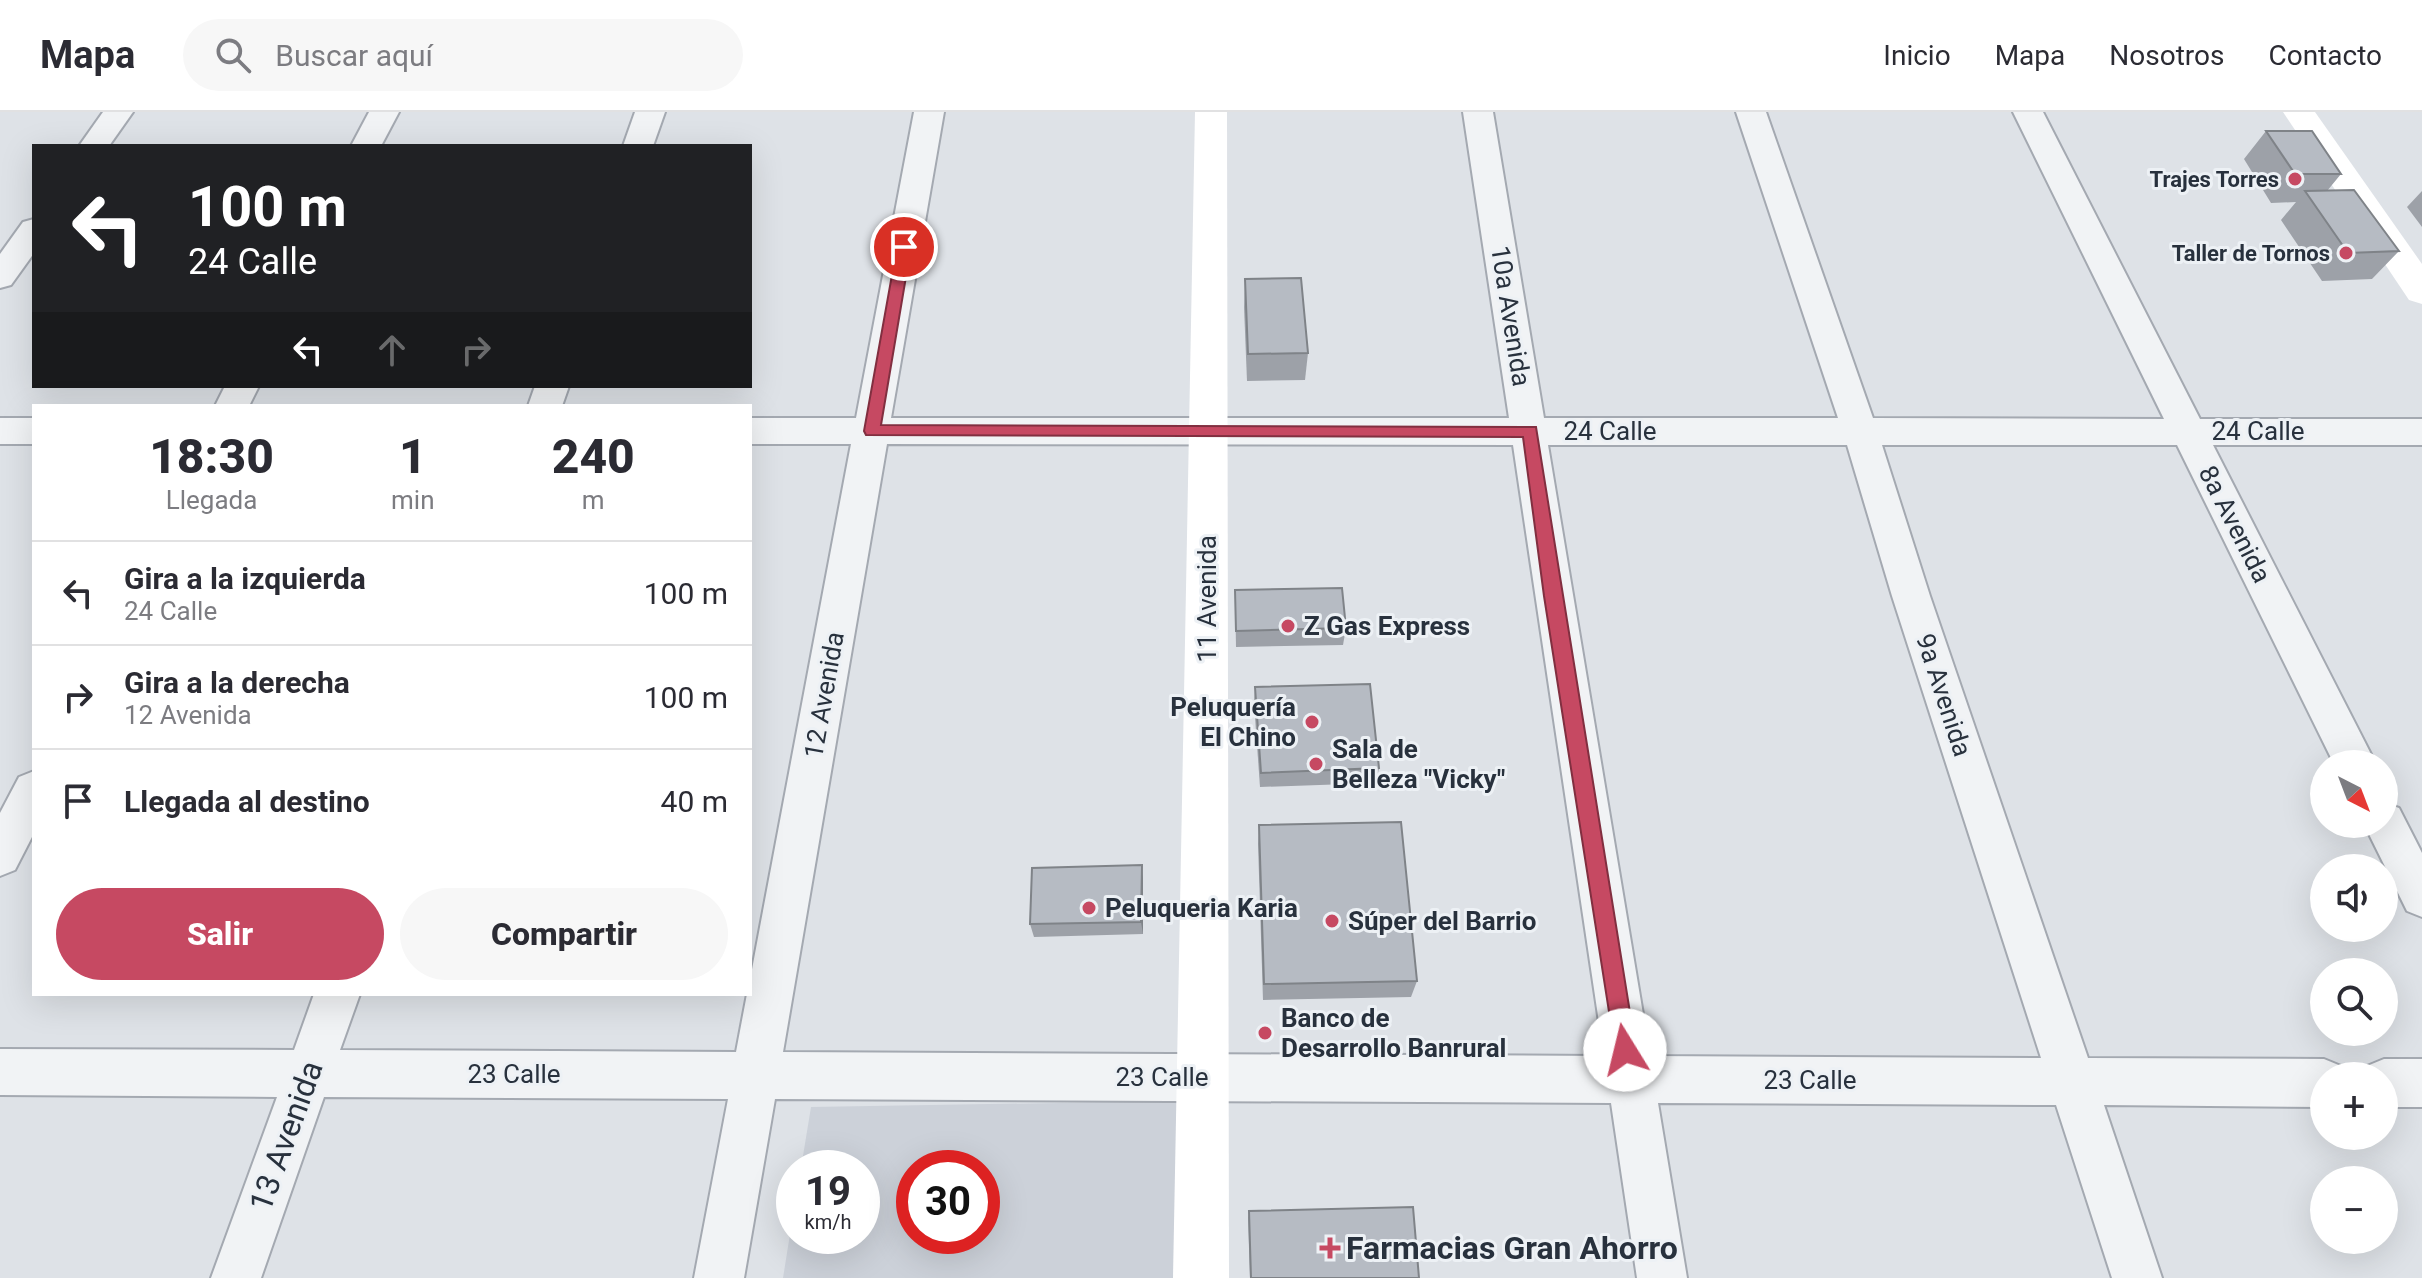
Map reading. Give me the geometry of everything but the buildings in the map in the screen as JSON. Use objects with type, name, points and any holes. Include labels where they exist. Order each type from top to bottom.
[{"type":"main road","name":"11 Avenida","points":[[1201,1278],[1211,112]]},
{"type":"main road","points":[[2299,112],[2422,291]]},
{"type":"street","points":[[95,144],[118,112]]},
{"type":"street","points":[[367,144],[384,112]]},
{"type":"street","points":[[639,144],[650,112]]},
{"type":"street","name":"12 Avenida","points":[[719,1278],[929,112]]},
{"type":"street","name":"10a Avenida","points":[[1478,112],[1662,1278]]},
{"type":"street","name":"9a Avenida","points":[[1751,112],[1860,431],[1911,596],[2137,1278]]},
{"type":"street","name":"8a Avenida","points":[[2028,112],[2348,750]]},
{"type":"street","points":[[0,277],[32,233]]},
{"type":"street","points":[[0,431],[32,431]]},
{"type":"street","name":"24 Calle","points":[[752,431],[2422,432]]},
{"type":"street","points":[[0,856],[32,794]]},
{"type":"street","points":[[2392,838],[2422,897]]},
{"type":"street","name":"13 Avenida","points":[[236,1278],[336,996]]},
{"type":"street","name":"23 Calle","points":[[0,1072],[2310,1083]]},
{"type":"street","points":[[2398,1083],[2422,1083]]},
{"type":"shaded area","points":[[1178,1101],[1174,1278],[783,1278],[787,1254],[880,1254],[880,1150],[804,1150],[811,1107]]},
{"type":"place","name":"Trajes Torres","points":[[2295,179]]},
{"type":"place","name":"Taller de Tornos","points":[[2346,253]]},
{"type":"place","name":"Z Gas Express","points":[[1288,626]]},
{"type":"place","name":"Peluquería El Chino","points":[[1312,722]]},
{"type":"place","name":"Sala de Belleza \"Vicky\"","points":[[1316,764]]},
{"type":"place","name":"Peluqueria Karia","points":[[1089,908]]},
{"type":"place","name":"Súper del Barrio","points":[[1332,921]]},
{"type":"place","name":"Banco de Desarrollo Banrural","points":[[1265,1033]]},
{"type":"place","name":"Farmacias Gran Ahorro","points":[[1330,1248]]},
{"type":"route","points":[[904,247],[872,431],[1530,431],[1625,1050]]}]
